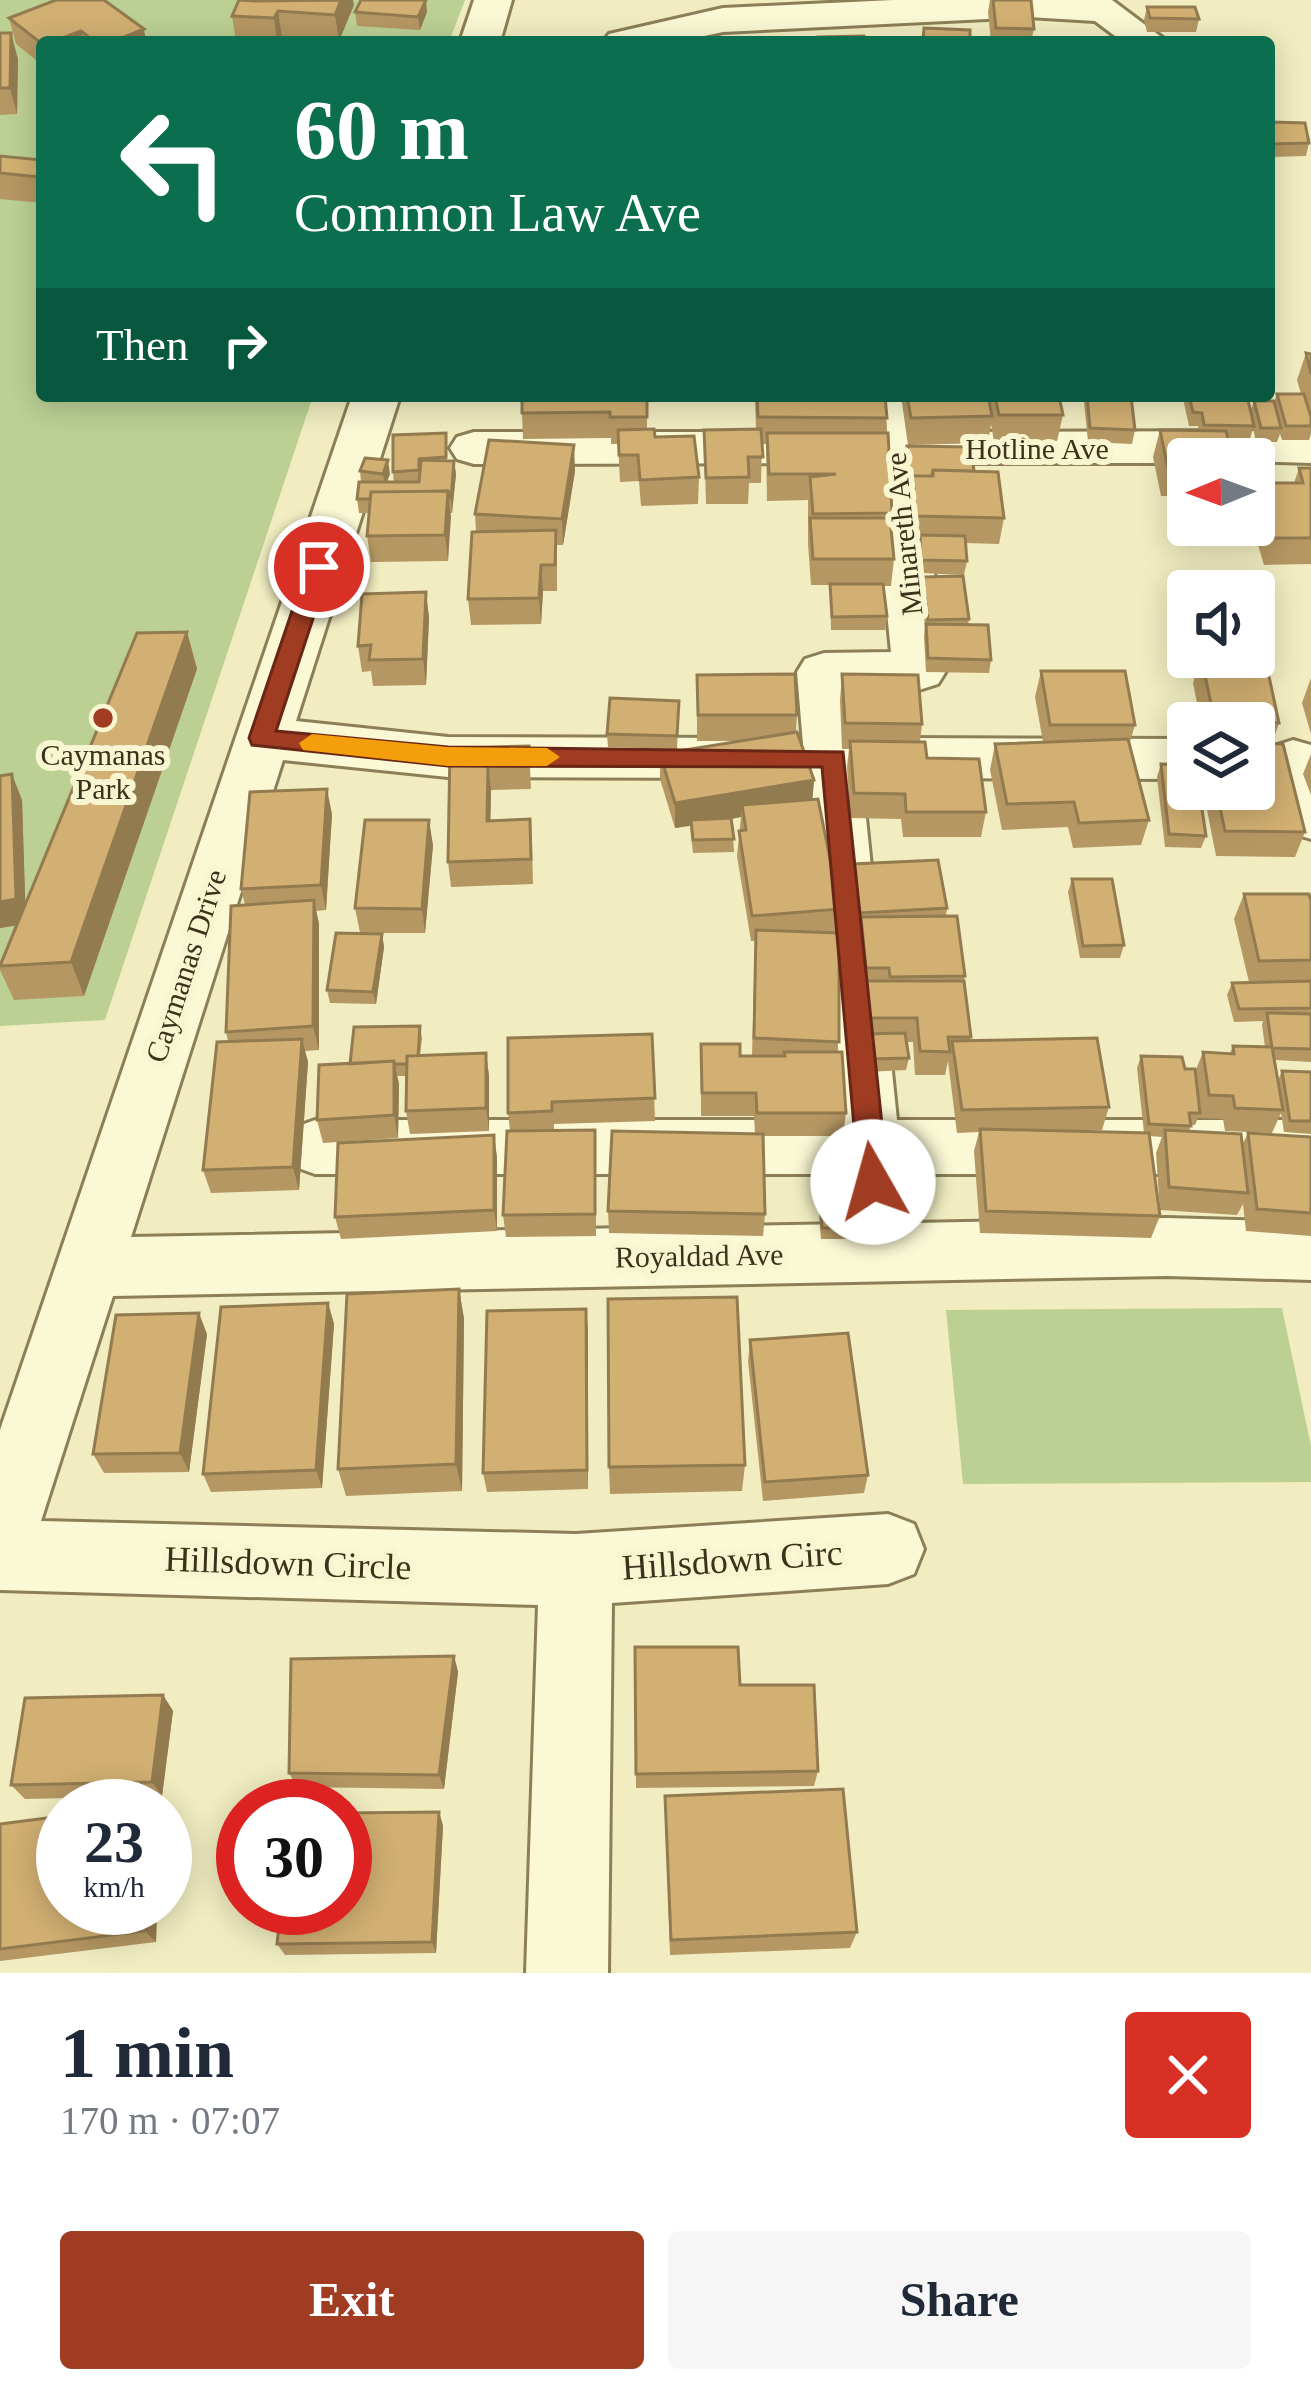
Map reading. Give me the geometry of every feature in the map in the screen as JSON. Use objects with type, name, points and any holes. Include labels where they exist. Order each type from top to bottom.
[{"type":"street","points":[[482,36],[493,0]]},
{"type":"street","points":[[650,36],[723,20],[1028,5],[1105,10],[1140,36]]},
{"type":"street","name":"Caymanas Drive","points":[[0,1536],[374,402]]},
{"type":"street","name":"Minareth Ave","points":[[834,758],[824,672],[919,671],[890,402]]},
{"type":"street","name":"Hotline Ave","points":[[475,448],[1311,447]]},
{"type":"street","points":[[261,738],[448,757],[1167,760]]},
{"type":"street","points":[[834,758],[868,1148],[883,1252]]},
{"type":"street","points":[[1286,760],[1311,818]]},
{"type":"street","points":[[315,1147],[1311,1148]]},
{"type":"street","name":"Royaldad Ave","points":[[87,1267],[1167,1247],[1311,1251]]},
{"type":"street","name":"Hillsdown Circ","points":[[576,1570],[888,1549]]},
{"type":"street","name":"Hillsdown Circle","points":[[0,1555],[576,1570]]},
{"type":"street","points":[[567,1973],[576,1570]]},
{"type":"green space","name":"Caymanas Park","points":[[0,0],[465,0],[451,36],[36,36],[36,402],[311,402],[105,1020],[0,1026]]},
{"type":"green space","points":[[1282,1308],[1311,1446],[1311,1482],[963,1484],[946,1310]]},
{"type":"building","points":[[56,0],[104,0],[144,29],[127,36],[87,36],[81,31],[36,39],[9,18]]},
{"type":"building","points":[[239,0],[341,0],[335,15],[278,11],[274,18],[232,16]]},
{"type":"building","points":[[361,0],[426,0],[418,17],[355,12]]},
{"type":"building","points":[[993,0],[1031,0],[1034,29],[996,28]]},
{"type":"building","points":[[1147,7],[1195,7],[1199,19],[1150,18]]},
{"type":"building","points":[[924,28],[970,30],[970,36],[923,36]]},
{"type":"building","points":[[0,33],[11,33],[10,88],[0,88]]},
{"type":"building","points":[[1275,122],[1305,123],[1309,143],[1275,144]]},
{"type":"building","points":[[0,156],[36,159],[36,177],[0,173]]},
{"type":"building","points":[[1277,394],[1304,394],[1311,426],[1286,426]]},
{"type":"building","points":[[522,402],[647,402],[647,417],[610,417],[610,412],[522,413]]},
{"type":"building","points":[[757,402],[886,402],[887,418],[758,417]]},
{"type":"building","points":[[908,402],[989,402],[992,416],[911,418]]},
{"type":"building","points":[[996,402],[1060,402],[1063,415],[999,415]]},
{"type":"building","points":[[1088,402],[1132,402],[1135,430],[1090,428]]},
{"type":"building","points":[[1190,402],[1248,402],[1254,426],[1204,425],[1202,413],[1193,412]]},
{"type":"building","points":[[1254,402],[1274,402],[1281,428],[1261,428]]},
{"type":"building","points":[[654,429],[655,437],[694,436],[699,477],[640,480],[638,455],[619,455],[618,430]]},
{"type":"building","points":[[761,429],[763,457],[748,457],[749,477],[706,478],[704,430]]},
{"type":"building","points":[[1160,430],[1226,431],[1228,438],[1167,438],[1167,464]]},
{"type":"building","points":[[446,433],[446,457],[419,459],[419,470],[393,472],[393,435]]},
{"type":"building","points":[[767,433],[888,433],[892,513],[813,514],[810,477],[836,474],[769,474]]},
{"type":"building","points":[[489,440],[574,445],[562,519],[475,514]]},
{"type":"building","points":[[907,446],[971,447],[974,471],[933,470],[932,476],[913,476],[910,481]]},
{"type":"building","points":[[365,458],[388,460],[383,474],[360,471]]},
{"type":"building","points":[[421,460],[454,461],[451,499],[448,491],[371,492],[370,499],[357,499],[359,482],[419,482]]},
{"type":"building","points":[[1299,468],[1311,468],[1311,538],[1275,538],[1275,483],[1303,483]]},
{"type":"building","points":[[933,470],[998,472],[1004,518],[916,516],[913,476],[933,476]]},
{"type":"building","points":[[448,491],[445,535],[367,536],[371,492]]},
{"type":"building","points":[[810,518],[890,518],[894,559],[813,559]]},
{"type":"building","points":[[556,530],[555,565],[541,565],[539,598],[468,599],[472,532]]},
{"type":"building","points":[[920,535],[965,536],[967,561],[921,560]]},
{"type":"building","points":[[963,576],[969,619],[928,620],[923,577]]},
{"type":"building","points":[[830,584],[883,584],[887,616],[832,617]]},
{"type":"building","points":[[426,592],[423,659],[369,660],[371,645],[358,646],[362,594]]},
{"type":"building","points":[[926,624],[988,625],[991,660],[928,658]]},
{"type":"building","points":[[187,632],[71,962],[0,966],[137,633]]},
{"type":"building","points":[[1041,671],[1125,671],[1135,725],[1050,725]]},
{"type":"building","points":[[795,674],[797,715],[698,715],[697,675]]},
{"type":"building","points":[[842,674],[918,675],[922,724],[845,723]]},
{"type":"building","points":[[1206,678],[1269,678],[1274,702],[1211,702]]},
{"type":"building","points":[[610,698],[679,701],[677,736],[607,734]]},
{"type":"building","points":[[797,732],[814,780],[675,803],[660,754]]},
{"type":"building","points":[[1128,739],[1149,820],[1079,823],[1074,802],[1007,804],[995,744]]},
{"type":"building","points":[[850,741],[925,742],[927,758],[979,759],[986,812],[906,812],[905,794],[854,793]]},
{"type":"building","points":[[1275,744],[1283,744],[1305,832],[1225,831],[1220,810],[1275,810]]},
{"type":"building","points":[[529,746],[530,763],[488,765],[487,821],[530,819],[531,859],[448,862],[450,748]]},
{"type":"building","points":[[1161,764],[1167,764],[1167,810],[1202,810],[1206,836],[1169,834]]},
{"type":"building","points":[[12,774],[16,899],[0,902],[0,776]]},
{"type":"building","points":[[327,789],[321,885],[241,889],[250,792]]},
{"type":"building","points":[[818,799],[840,909],[752,916],[739,831],[746,830],[742,805]]},
{"type":"building","points":[[731,818],[734,839],[693,840],[691,820]]},
{"type":"building","points":[[365,820],[429,820],[422,909],[355,908]]},
{"type":"building","points":[[938,860],[947,908],[860,913],[853,864]]},
{"type":"building","points":[[1072,879],[1112,879],[1124,945],[1083,946]]},
{"type":"building","points":[[1244,894],[1309,894],[1311,960],[1259,961]]},
{"type":"building","points":[[314,900],[313,1026],[226,1032],[231,906]]},
{"type":"building","points":[[957,916],[965,976],[890,977],[889,968],[866,968],[861,917]]},
{"type":"building","points":[[756,930],[839,933],[839,1042],[754,1038]]},
{"type":"building","points":[[336,933],[382,934],[373,992],[327,990]]},
{"type":"building","points":[[865,981],[964,981],[971,1037],[948,1037],[950,1052],[920,1051],[917,1018],[868,1018]]},
{"type":"building","points":[[1311,981],[1311,1008],[1239,1009],[1232,983]]},
{"type":"building","points":[[1267,1013],[1311,1014],[1311,1049],[1272,1048]]},
{"type":"building","points":[[420,1026],[418,1056],[407,1056],[407,1064],[350,1064],[354,1027]]},
{"type":"building","points":[[905,1033],[909,1058],[869,1059],[866,1034]]},
{"type":"building","points":[[652,1034],[655,1098],[552,1102],[552,1111],[508,1113],[508,1038]]},
{"type":"building","points":[[1097,1038],[1109,1107],[962,1110],[952,1041]]},
{"type":"building","points":[[302,1039],[293,1167],[203,1170],[217,1042]]},
{"type":"building","points":[[701,1044],[740,1044],[740,1056],[842,1052],[846,1113],[757,1113],[756,1093],[702,1093]]},
{"type":"building","points":[[1233,1046],[1272,1047],[1283,1110],[1235,1108],[1233,1096],[1209,1095],[1203,1052],[1234,1054]]},
{"type":"building","points":[[486,1053],[486,1108],[406,1111],[407,1056]]},
{"type":"building","points":[[1141,1056],[1182,1057],[1185,1069],[1195,1069],[1200,1113],[1189,1113],[1191,1126],[1149,1124]]},
{"type":"building","points":[[394,1061],[394,1115],[317,1120],[319,1065]]},
{"type":"building","points":[[1282,1071],[1311,1072],[1311,1121],[1290,1121]]},
{"type":"building","points":[[980,1129],[1149,1133],[1160,1216],[986,1211]]},
{"type":"building","points":[[595,1130],[595,1214],[503,1215],[507,1131]]},
{"type":"building","points":[[1165,1130],[1241,1134],[1248,1193],[1169,1187]]},
{"type":"building","points":[[612,1131],[763,1134],[765,1214],[608,1211]]},
{"type":"building","points":[[1248,1133],[1311,1137],[1311,1213],[1257,1209]]},
{"type":"building","points":[[494,1135],[494,1210],[335,1217],[338,1143]]},
{"type":"building","points":[[818,1172],[858,1172],[862,1228],[822,1228]]},
{"type":"building","points":[[459,1289],[456,1464],[338,1469],[347,1294]]},
{"type":"building","points":[[737,1297],[745,1465],[609,1467],[608,1299]]},
{"type":"building","points":[[328,1303],[316,1470],[203,1474],[221,1307]]},
{"type":"building","points":[[586,1309],[587,1470],[483,1473],[487,1311]]},
{"type":"building","points":[[199,1313],[180,1453],[93,1454],[116,1315]]},
{"type":"building","points":[[848,1333],[868,1475],[765,1482],[750,1340]]},
{"type":"building","points":[[635,1647],[738,1647],[740,1685],[814,1685],[818,1771],[636,1774]]},
{"type":"building","points":[[454,1656],[439,1775],[289,1773],[291,1659]]},
{"type":"building","points":[[163,1695],[152,1779],[36,1779],[36,1784],[11,1785],[25,1698]]},
{"type":"building","points":[[843,1789],[857,1932],[671,1940],[665,1796]]},
{"type":"building","points":[[439,1812],[432,1942],[277,1944],[278,1935],[372,1935],[372,1813]]},
{"type":"building","points":[[36,1819],[36,1935],[113,1935],[0,1949],[0,1824]]},
{"type":"slow traffic","points":[[312,743],[448,757],[547,757]]},
{"type":"place","name":"Caymanas Park","points":[[103,718]]},
{"type":"route","points":[[319,567],[261,738],[448,757],[834,758],[873,1182]]}]
